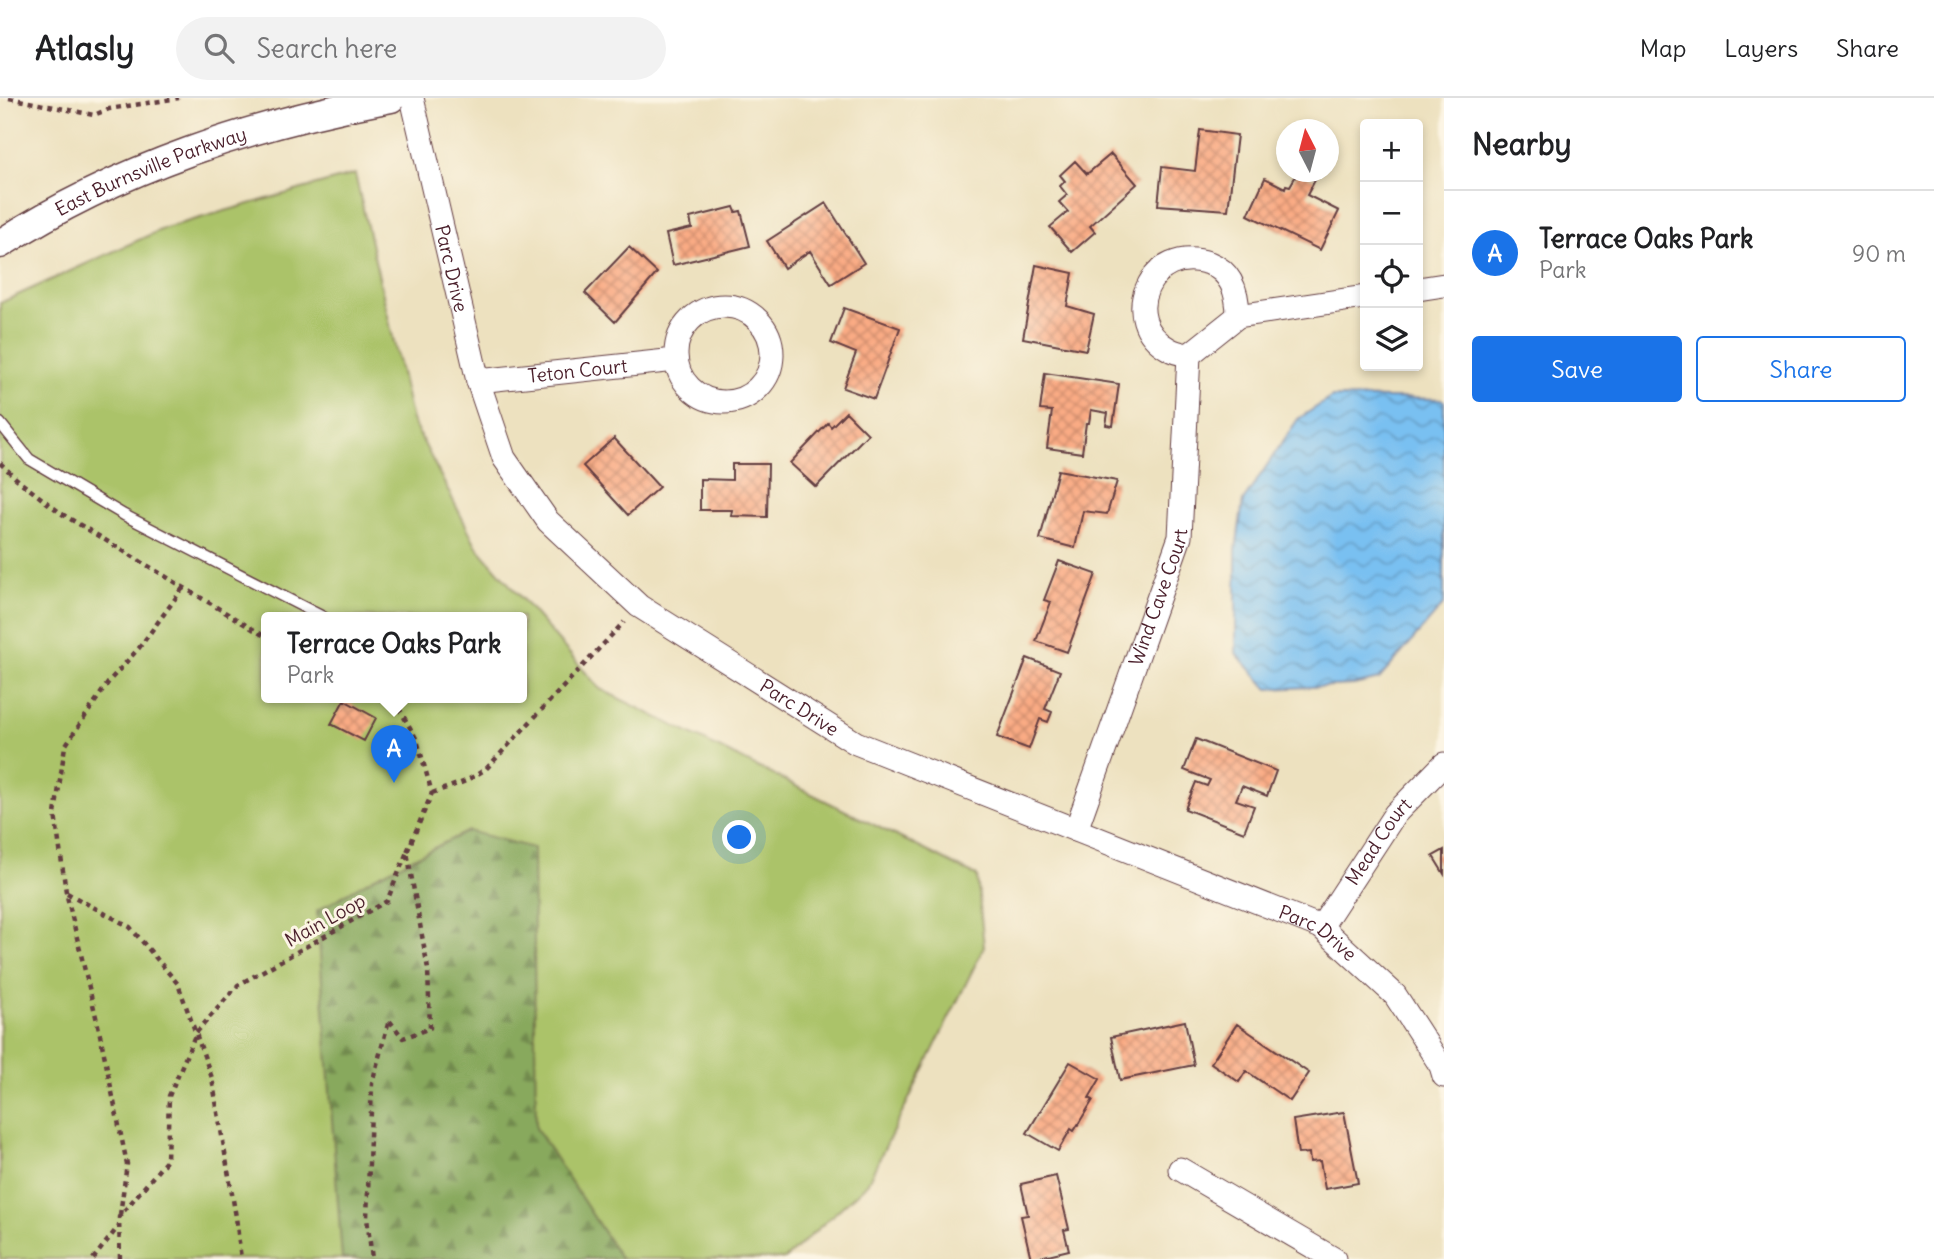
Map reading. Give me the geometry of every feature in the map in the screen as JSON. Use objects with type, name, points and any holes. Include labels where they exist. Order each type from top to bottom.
[{"type":"street","name":"East Burnsville Parkway","points":[[0,244],[39,219],[140,171],[192,150],[306,114],[391,98]]},
{"type":"street","name":"Parc Drive","points":[[412,98],[478,381],[503,458],[548,521],[639,606],[856,743],[1321,927],[1395,995],[1443,1069]]},
{"type":"street","points":[[1238,316],[1238,296],[1230,279],[1216,266],[1197,259],[1178,261],[1160,269],[1148,285],[1142,303],[1145,323],[1155,339],[1170,351],[1189,355],[1238,316],[1360,298]]},
{"type":"street","points":[[1423,288],[1444,285]]},
{"type":"street","points":[[717,306],[736,307],[753,315],[766,329],[772,347],[771,366],[763,383],[749,396],[731,402],[712,401],[695,393],[682,378],[676,360],[677,342],[685,325],[699,312],[717,306]]},
{"type":"street","name":"Wind Cave Court","points":[[1076,830],[1180,537],[1189,355]]},
{"type":"street","name":"Teton Court","points":[[478,381],[676,360]]},
{"type":"street","name":"Mead Court","points":[[1321,927],[1395,814],[1444,764]]},
{"type":"street","points":[[1180,1168],[1334,1259]]},
{"type":"lane","points":[[0,423],[29,459],[124,515],[313,612]]},
{"type":"path","points":[[9,98],[94,115],[109,109],[179,98]]},
{"type":"path","points":[[0,463],[62,514],[261,634]]},
{"type":"path","points":[[93,1259],[118,1230],[127,1164],[98,1025],[66,892],[55,814],[65,746],[110,680],[139,648],[183,588]]},
{"type":"path","points":[[390,703],[400,710],[417,740],[432,793],[466,781],[486,769],[639,606]]},
{"type":"path","name":"Main Loop","points":[[120,1217],[167,1160],[169,1096],[196,1033],[238,985],[387,901],[432,793]]},
{"type":"path","points":[[372,1259],[367,1218],[372,1083],[389,1020],[403,1038],[430,1028],[428,969],[407,852]]},
{"type":"path","points":[[66,892],[130,927],[178,984],[212,1078],[241,1259]]},
{"type":"path","points":[[120,1217],[120,1259]]},
{"type":"green space","points":[[355,174],[412,420],[477,547],[600,689],[977,876],[984,947],[867,1184],[785,1259],[0,1259],[0,303],[165,228]]},
{"type":"green space","points":[[468,831],[533,848],[536,1128],[621,1259],[342,1259],[317,911],[375,877]]},
{"type":"water","points":[[1332,397],[1442,399],[1444,402],[1444,604],[1379,679],[1354,685],[1268,689],[1236,653],[1236,550],[1243,501],[1298,419]]},
{"type":"building","points":[[1200,130],[1237,135],[1228,210],[1158,205],[1162,167],[1195,171]]},
{"type":"building","points":[[1111,154],[1137,184],[1090,226],[1095,232],[1072,252],[1050,227],[1068,212],[1059,202],[1067,195],[1060,186],[1065,181],[1060,175],[1075,161],[1087,174]]},
{"type":"building","points":[[1265,178],[1285,188],[1286,185],[1290,186],[1292,182],[1314,182],[1307,195],[1339,211],[1320,250],[1248,215]]},
{"type":"building","points":[[826,203],[864,263],[831,284],[810,251],[784,268],[767,241]]},
{"type":"building","points":[[734,207],[736,212],[741,211],[750,246],[673,265],[666,234],[692,228],[690,218]]},
{"type":"building","points":[[629,247],[657,273],[615,322],[585,293]]},
{"type":"building","points":[[1036,265],[1073,273],[1067,306],[1094,314],[1086,350],[1023,338]]},
{"type":"building","points":[[844,308],[900,328],[874,399],[843,388],[856,353],[831,343]]},
{"type":"building","points":[[1045,373],[1119,384],[1113,426],[1106,425],[1108,413],[1091,410],[1089,423],[1086,423],[1082,453],[1047,448],[1052,411],[1040,410]]},
{"type":"building","points":[[846,412],[868,434],[816,487],[790,463],[828,423],[831,427]]},
{"type":"building","points":[[614,438],[659,487],[628,515],[583,466]]},
{"type":"building","points":[[732,464],[768,464],[767,517],[731,516],[732,510],[700,510],[700,479],[732,480]]},
{"type":"building","points":[[1058,470],[1117,481],[1107,514],[1083,511],[1075,548],[1040,539]]},
{"type":"building","points":[[1059,561],[1096,574],[1067,652],[1036,641],[1051,602],[1044,600]]},
{"type":"building","points":[[1027,658],[1060,671],[1045,709],[1052,712],[1048,722],[1040,719],[1029,749],[997,737]]},
{"type":"building","points":[[342,703],[349,703],[376,718],[364,741],[331,724]]},
{"type":"building","points":[[1196,739],[1276,771],[1267,796],[1242,786],[1236,800],[1254,806],[1244,832],[1185,809],[1196,782],[1207,786],[1210,780],[1184,770]]},
{"type":"building","points":[[1444,850],[1444,874],[1433,856]]},
{"type":"building","points":[[1185,1021],[1194,1065],[1120,1080],[1111,1037]]},
{"type":"building","points":[[1237,1024],[1309,1073],[1290,1101],[1246,1071],[1239,1082],[1211,1063]]},
{"type":"building","points":[[1070,1062],[1100,1079],[1089,1098],[1093,1100],[1058,1151],[1027,1133]]},
{"type":"building","points":[[1344,1112],[1358,1183],[1325,1189],[1320,1161],[1310,1162],[1309,1153],[1298,1154],[1293,1120]]},
{"type":"building","points":[[1056,1176],[1069,1229],[1064,1230],[1069,1250],[1031,1259],[1021,1216],[1028,1215],[1021,1184]]},
{"type":"place","name":"Terrace Oaks Park","points":[[394,783]]}]
